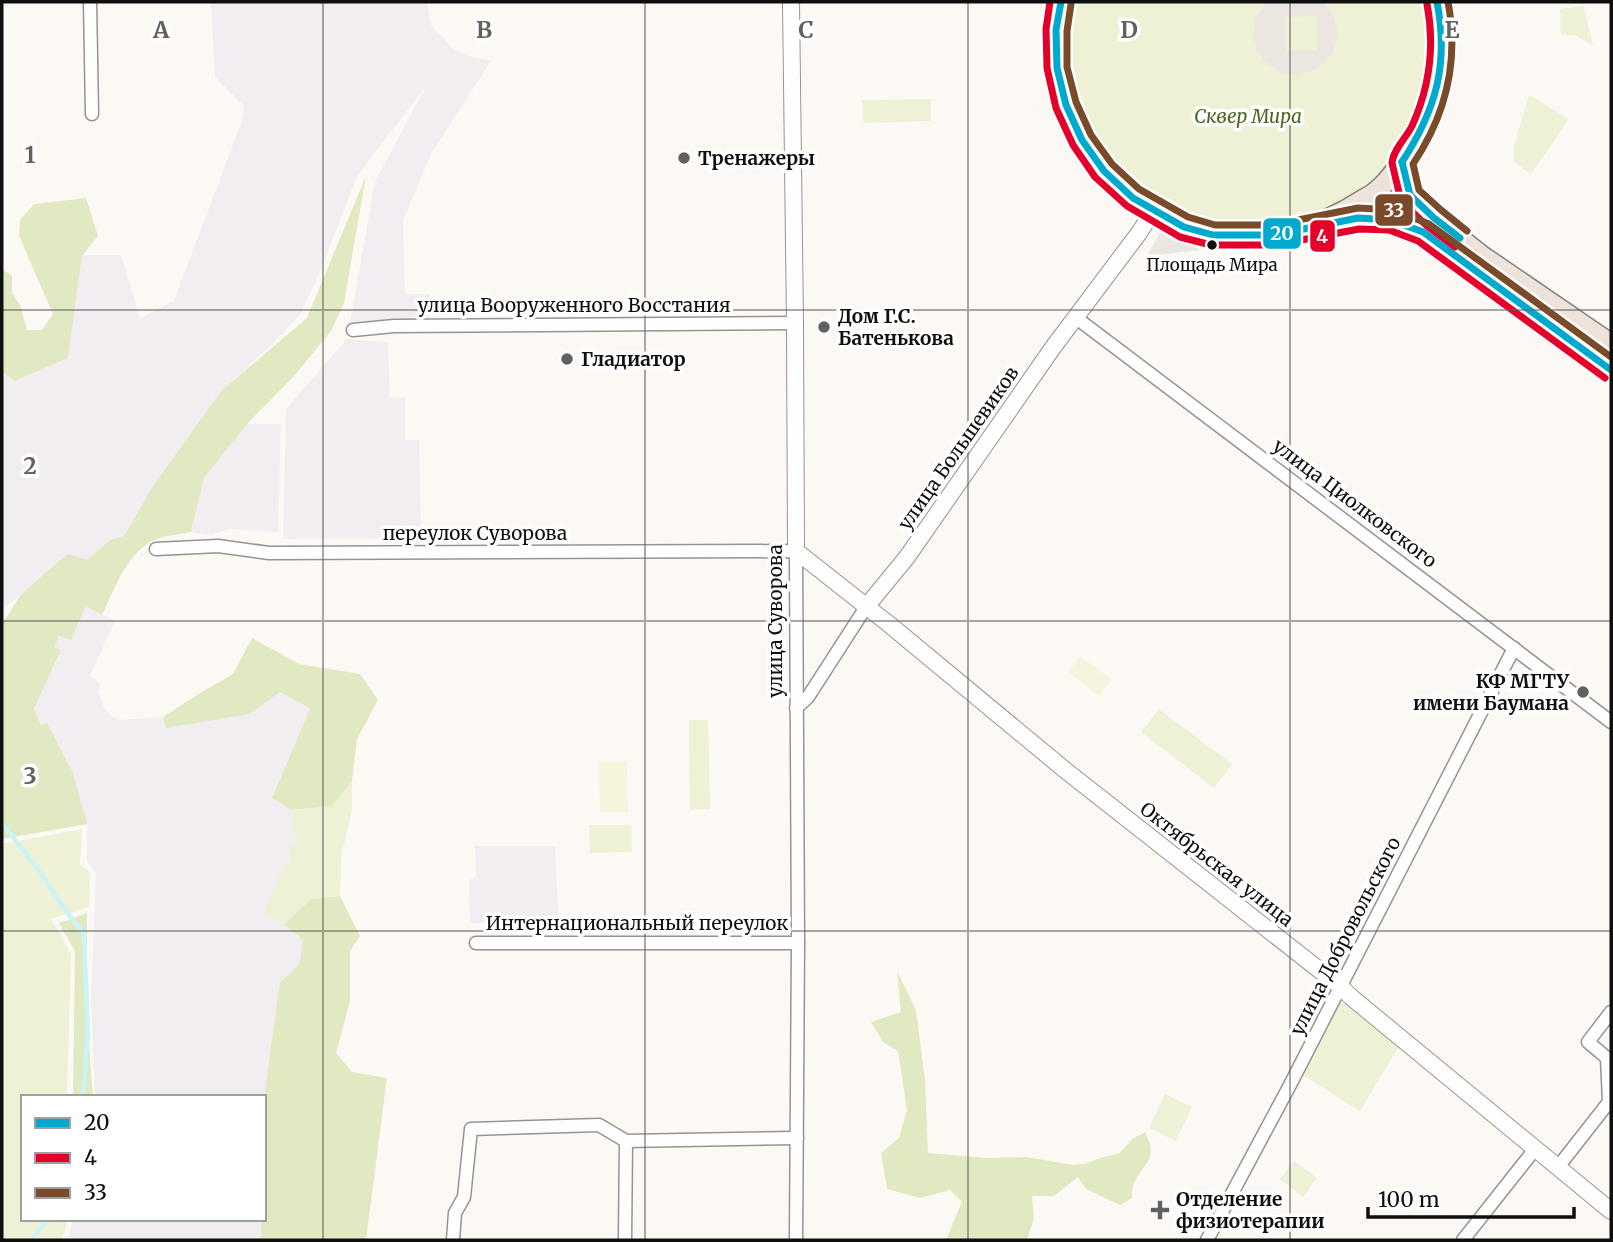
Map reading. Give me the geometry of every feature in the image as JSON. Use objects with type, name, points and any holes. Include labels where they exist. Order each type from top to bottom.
[{"type":"main road","points":[[1061,2],[1056,30],[1057,68],[1066,105],[1082,140],[1104,170],[1133,198],[1184,227],[1213,235],[1274,235],[1358,219],[1391,220],[1423,232],[1611,370]]},
{"type":"main road","points":[[1311,227],[1345,211],[1380,189],[1402,162],[1422,130],[1436,94],[1442,57],[1441,19],[1437,2]]},
{"type":"main road","points":[[1402,162],[1410,195],[1434,218],[1611,344]]},
{"type":"street","points":[[90,2],[92,114]]},
{"type":"street","name":"улица Суворова","points":[[791,2],[798,943],[796,1240]]},
{"type":"street","name":"улица Большевиков","points":[[796,708],[808,697],[866,607],[907,557],[1075,317],[1153,211]]},
{"type":"street","name":"улица Циолковского","points":[[1075,317],[1611,722]]},
{"type":"street","name":"улица Вооруженного Восстания","points":[[353,330],[394,326],[795,323]]},
{"type":"street","name":"переулок Суворова","points":[[156,549],[218,546],[269,553],[796,551]]},
{"type":"street","name":"Октябрьская улица","points":[[796,551],[1065,770],[1341,987],[1611,1211]]},
{"type":"street","name":"улица Добровольского","points":[[1208,1240],[1514,648]]},
{"type":"street","name":"Интернациональный переулок","points":[[476,943],[798,943]]},
{"type":"street","points":[[1559,1167],[1609,1102],[1607,1058],[1588,1042],[1611,1012]]},
{"type":"street","points":[[453,1240],[456,1213],[464,1197],[471,1129],[599,1125],[626,1141],[797,1138]]},
{"type":"street","points":[[625,1240],[626,1141]]},
{"type":"street","points":[[1463,1240],[1535,1149]]},
{"type":"shaded area","points":[[211,2],[427,2],[431,25],[453,49],[491,61],[432,152],[403,220],[405,294],[430,294],[430,320],[350,322],[375,182],[426,86],[357,176],[320,272],[300,315],[221,391],[153,486],[124,536],[110,540],[87,560],[45,573],[2,608],[2,372],[15,381],[68,358],[82,255],[121,255],[140,318],[174,301],[241,123],[244,106],[215,77]]},
{"type":"shaded area","points":[[1267,2],[1324,2],[1335,18],[1337,32],[1333,52],[1315,70],[1297,75],[1282,73],[1265,62],[1257,50],[1253,34],[1256,17]],"holes":[[[1317,16],[1318,50],[1286,51],[1285,17]]]},
{"type":"shaded area","points":[[1160,232],[1202,250],[1147,256]]},
{"type":"shaded area","points":[[347,339],[388,342],[390,397],[405,398],[405,440],[419,440],[421,526],[424,526],[424,538],[283,539],[286,409]]},
{"type":"shaded area","points":[[247,424],[281,424],[278,532],[229,529],[212,535],[191,532],[204,478]]},
{"type":"shaded area","points":[[86,606],[115,621],[90,675],[100,684],[98,692],[104,707],[118,720],[163,717],[166,727],[250,714],[279,692],[310,707],[272,798],[291,810],[297,845],[303,939],[300,964],[280,982],[264,1095],[95,1095],[91,998],[96,873],[87,861],[87,824],[46,723],[41,726],[34,709],[61,651],[54,648],[59,636],[71,640]]},
{"type":"shaded area","points":[[475,846],[555,846],[559,924],[470,923],[469,880],[476,877]]},
{"type":"shaded area","points":[[73,1221],[261,1221],[261,1240],[68,1240]]},
{"type":"green space","name":"Сквер Мира","points":[[1067,2],[1429,2],[1434,45],[1431,80],[1421,115],[1404,146],[1368,187],[1324,215],[1256,231],[1185,220],[1137,193],[1103,160],[1068,90],[1063,21]]},
{"type":"green space","points":[[1584,6],[1593,46],[1575,35],[1561,35],[1560,9]]},
{"type":"green space","points":[[1529,95],[1569,119],[1531,174],[1514,162],[1514,146]]},
{"type":"green space","points":[[931,99],[931,121],[863,123],[862,100]]},
{"type":"green space","points":[[366,176],[344,303],[331,331],[294,376],[247,424],[204,478],[191,532],[161,537],[143,547],[128,564],[102,615],[86,606],[71,640],[59,636],[54,648],[61,650],[34,709],[41,725],[47,723],[73,773],[87,824],[2,839],[2,624],[20,596],[68,554],[87,560],[110,540],[124,536],[153,486],[221,391],[307,318]]},
{"type":"green space","points":[[86,198],[98,236],[82,256],[68,358],[15,381],[2,372],[2,269],[12,276],[12,293],[20,305],[27,330],[42,330],[53,314],[19,236],[20,220],[34,204]]},
{"type":"green space","points":[[252,638],[299,664],[360,674],[378,700],[357,739],[352,781],[332,806],[291,810],[272,798],[310,708],[280,692],[250,714],[166,728],[163,717],[233,674]]},
{"type":"green space","points":[[1080,656],[1112,680],[1099,696],[1068,672]]},
{"type":"green space","points":[[1159,709],[1232,764],[1214,788],[1141,732]]},
{"type":"green space","points":[[689,720],[708,720],[710,809],[690,810]]},
{"type":"green space","points":[[599,762],[627,762],[628,812],[600,812]]},
{"type":"green space","points":[[352,781],[352,810],[341,857],[340,896],[311,899],[284,925],[264,914],[282,868],[291,863],[289,846],[297,844],[291,810],[332,806]]},
{"type":"green space","points":[[589,825],[631,825],[632,852],[590,853]]},
{"type":"green space","points":[[82,829],[80,864],[90,873],[89,907],[51,919],[71,953],[67,1095],[21,1095],[21,1221],[67,1221],[62,1240],[2,1240],[2,844]]},
{"type":"green space","points":[[340,896],[360,936],[350,951],[350,1001],[336,1053],[352,1072],[387,1078],[366,1240],[261,1240],[261,1221],[266,1221],[264,1095],[280,982],[300,964],[303,939],[284,925],[311,899]]},
{"type":"green space","points":[[87,913],[86,1004],[93,1095],[73,1095],[75,951],[59,923]]},
{"type":"green space","points":[[897,971],[916,1010],[925,1080],[928,1153],[988,1158],[1026,1157],[1073,1165],[1084,1164],[1120,1153],[1132,1139],[1145,1132],[1151,1150],[1150,1156],[1136,1178],[1132,1198],[1120,1205],[1086,1189],[1078,1177],[1054,1196],[1032,1196],[1034,1218],[1027,1240],[946,1240],[962,1202],[950,1190],[920,1198],[887,1189],[881,1153],[899,1138],[907,1110],[898,1051],[883,1042],[871,1022],[901,1012]]},
{"type":"green space","points":[[1342,1003],[1399,1046],[1360,1111],[1301,1074],[1335,1006]]},
{"type":"green space","points":[[1165,1094],[1192,1107],[1176,1141],[1149,1128]]},
{"type":"green space","points":[[1294,1161],[1317,1178],[1303,1197],[1280,1179]]},
{"type":"waterway","points":[[2,823],[84,934],[88,1034],[83,1095]]},
{"type":"waterway","points":[[32,1240],[46,1221]]},
{"type":"transit line","name":"4","points":[[1050,2],[1046,29],[1047,68],[1056,108],[1073,145],[1095,177],[1127,206],[1180,237],[1211,245],[1275,245],[1359,229],[1389,230],[1418,241],[1605,378]]},
{"type":"transit line","name":"20","points":[[1061,2],[1056,30],[1057,68],[1066,105],[1082,140],[1104,171],[1133,198],[1184,227],[1213,235],[1274,235],[1358,218],[1391,220],[1423,232],[1611,370]]},
{"type":"transit line","name":"20","points":[[1402,162],[1423,124],[1437,86],[1441,46],[1437,2]]},
{"type":"transit line","name":"33","points":[[1448,2],[1452,45],[1447,86],[1434,126],[1413,164],[1419,190],[1467,231]]},
{"type":"transit line","name":"33","points":[[1071,4],[1067,31],[1067,67],[1076,102],[1091,135],[1112,164],[1139,189],[1188,217],[1215,225],[1273,225],[1358,208],[1394,210],[1429,224],[1611,357]]},
{"type":"transit line","name":"4","points":[[1427,4],[1431,35],[1427,81],[1412,126],[1397,149],[1392,163],[1401,201],[1427,226],[1455,247]]},
{"type":"transit line","name":"20","points":[[1402,162],[1410,195],[1460,238]]},
{"type":"place","name":"Тренажеры","points":[[684,158]]},
{"type":"place","name":"Площадь Мира","points":[[1212,245]]},
{"type":"place","name":"Дом Г.С. Батенькова","points":[[824,327]]},
{"type":"place","name":"Гладиатор","points":[[567,359]]},
{"type":"place","name":"КФ МГТУ имени Баумана","points":[[1583,692]]},
{"type":"place","name":"Отделение физиотерапии","points":[[1160,1210]]}]
